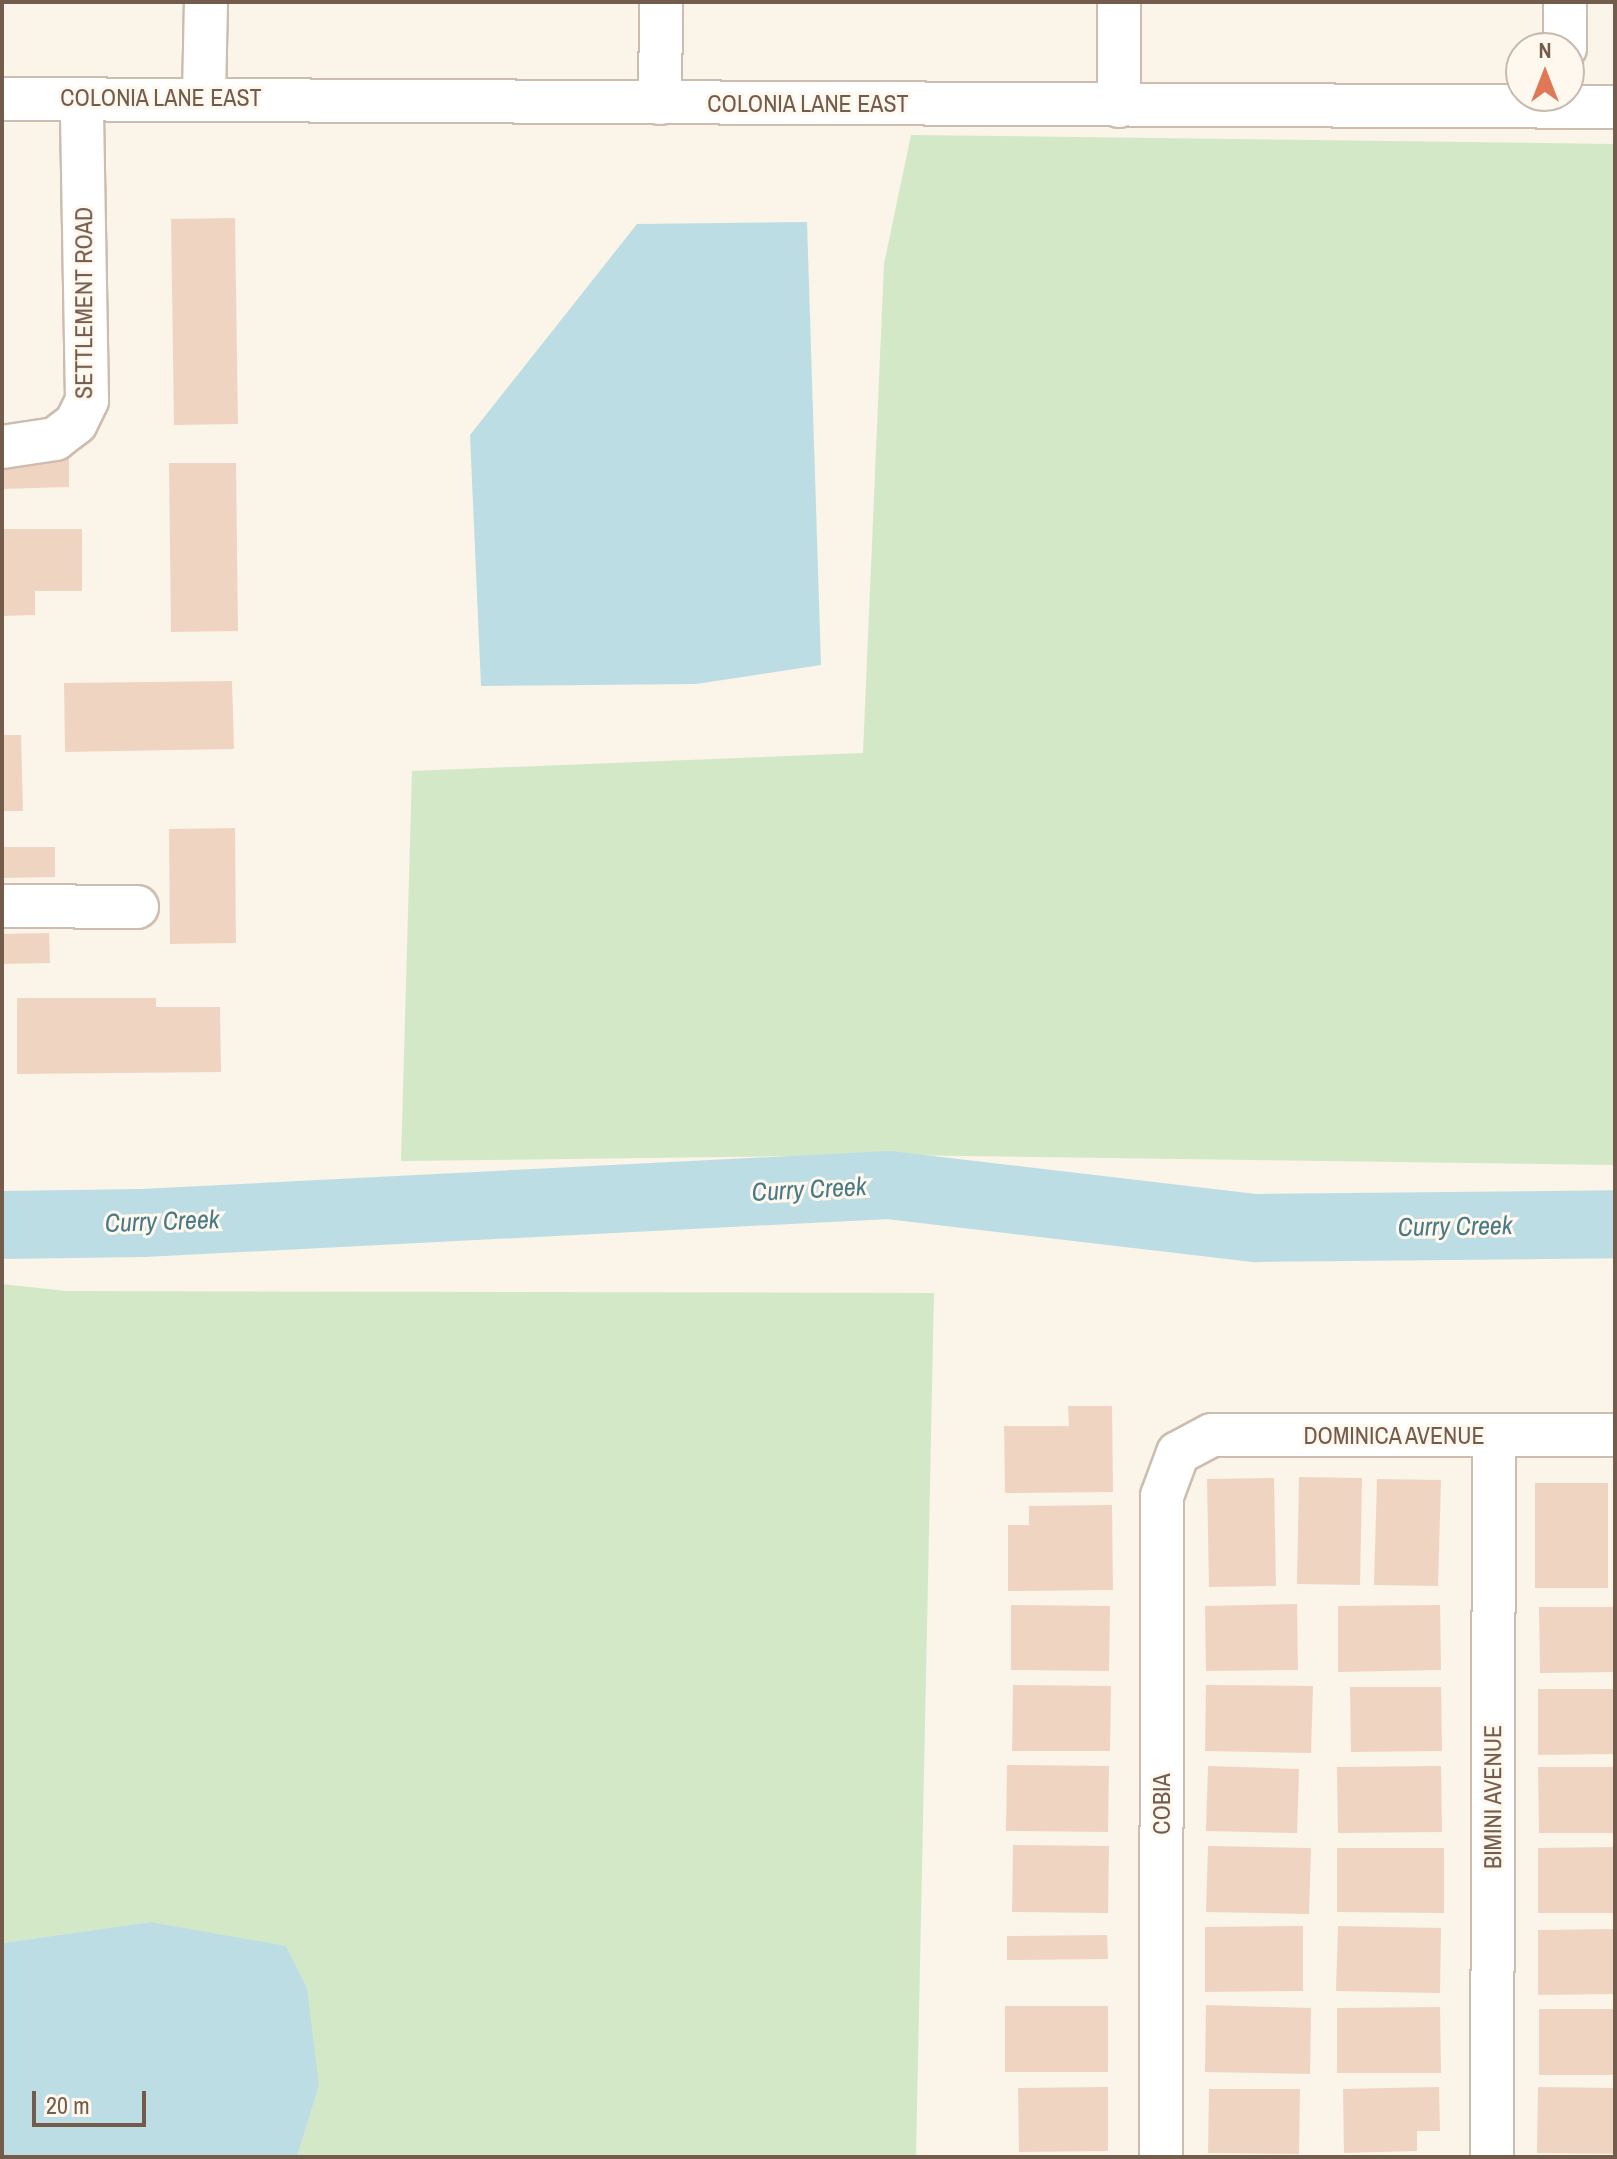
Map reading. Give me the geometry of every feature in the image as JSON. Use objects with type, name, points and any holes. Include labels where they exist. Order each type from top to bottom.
[{"type":"street","points":[[204,96],[206,2]]},
{"type":"street","points":[[660,103],[661,2]]},
{"type":"street","points":[[1119,2],[1119,106]]},
{"type":"street","points":[[1565,2],[1565,32]]},
{"type":"street","name":"COLONIA LANE EAST","points":[[2,99],[204,96],[1119,106],[1505,102]]},
{"type":"street","name":"SETTLEMENT ROAD","points":[[2,447],[55,439],[76,423],[87,400],[82,99]]},
{"type":"street","name":"COLONIA LANE EAST","points":[[1585,103],[1615,107]]},
{"type":"street","points":[[2,906],[137,907]]},
{"type":"street","name":"DOMINICA AVENUE","points":[[1178,1453],[1212,1435],[1615,1435]]},
{"type":"street","name":"BIMINI AVENUE","points":[[1492,2157],[1494,1436]]},
{"type":"street","name":"COBIA","points":[[1161,2157],[1162,1496],[1178,1453]]},
{"type":"green space","points":[[911,135],[1615,144],[1615,1165],[893,1155],[401,1161],[412,771],[863,753],[884,264]]},
{"type":"green space","points":[[2,1284],[66,1291],[934,1293],[916,2157],[297,2157],[319,2086],[150,1922],[2,1943]]},
{"type":"water","points":[[807,222],[821,665],[696,684],[481,686],[470,435],[637,224]]},
{"type":"water","points":[[150,1922],[286,1946],[307,1988],[319,2086],[297,2157],[2,2157],[2,1943]]},
{"type":"building","points":[[235,218],[238,424],[174,425],[171,219]]},
{"type":"building","points":[[69,458],[69,487],[2,489],[2,459]]},
{"type":"building","points":[[169,463],[236,463],[238,631],[171,632]]},
{"type":"building","points":[[2,529],[82,529],[82,591],[35,591],[35,615],[2,616]]},
{"type":"building","points":[[232,681],[234,749],[65,752],[64,683]]},
{"type":"building","points":[[2,735],[21,735],[23,811],[2,811]]},
{"type":"building","points":[[235,828],[236,943],[170,944],[169,829]]},
{"type":"building","points":[[2,847],[55,847],[55,877],[2,878]]},
{"type":"building","points":[[49,933],[50,963],[2,964],[2,934]]},
{"type":"building","points":[[17,998],[156,998],[156,1007],[220,1007],[221,1072],[17,1074]]},
{"type":"building","points":[[1068,1406],[1112,1406],[1113,1492],[1005,1493],[1004,1426],[1069,1426]]},
{"type":"building","points":[[1299,1477],[1362,1478],[1360,1585],[1297,1584]]},
{"type":"building","points":[[1274,1478],[1276,1586],[1209,1587],[1207,1479]]},
{"type":"building","points":[[1377,1479],[1441,1480],[1438,1586],[1374,1585]]},
{"type":"building","points":[[1535,1483],[1608,1483],[1608,1588],[1535,1588]]},
{"type":"building","points":[[1112,1505],[1113,1590],[1008,1591],[1008,1525],[1029,1525],[1029,1506]]},
{"type":"building","points":[[1297,1604],[1298,1670],[1206,1671],[1205,1606]]},
{"type":"building","points":[[1011,1605],[1110,1606],[1109,1671],[1011,1670]]},
{"type":"building","points":[[1440,1605],[1441,1670],[1338,1672],[1338,1606]]},
{"type":"building","points":[[1539,1607],[1615,1607],[1615,1672],[1540,1673]]},
{"type":"building","points":[[1013,1685],[1111,1686],[1110,1751],[1012,1751]]},
{"type":"building","points":[[1206,1685],[1313,1686],[1311,1753],[1205,1751]]},
{"type":"building","points":[[1350,1687],[1441,1687],[1442,1751],[1351,1752]]},
{"type":"building","points":[[1538,1689],[1615,1689],[1615,1754],[1538,1755]]},
{"type":"building","points":[[1007,1765],[1109,1766],[1108,1832],[1006,1831]]},
{"type":"building","points":[[1208,1766],[1299,1769],[1297,1833],[1206,1831]]},
{"type":"building","points":[[1441,1766],[1442,1832],[1338,1833],[1337,1767]]},
{"type":"building","points":[[1538,1767],[1615,1767],[1615,1833],[1539,1833]]},
{"type":"building","points":[[1013,1845],[1109,1846],[1108,1913],[1012,1912]]},
{"type":"building","points":[[1208,1846],[1311,1848],[1309,1914],[1206,1912]]},
{"type":"building","points":[[1615,1847],[1615,1913],[1538,1913],[1538,1848]]},
{"type":"building","points":[[1337,1848],[1444,1848],[1444,1913],[1337,1912]]},
{"type":"building","points":[[1303,1926],[1303,1991],[1205,1992],[1205,1927]]},
{"type":"building","points":[[1338,1926],[1441,1928],[1440,1993],[1336,1991]]},
{"type":"building","points":[[1615,1929],[1615,1994],[1538,1995],[1538,1930]]},
{"type":"building","points":[[1107,1935],[1108,1959],[1007,1960],[1007,1936]]},
{"type":"building","points":[[1206,2005],[1311,2008],[1310,2074],[1205,2072]]},
{"type":"building","points":[[1005,2006],[1108,2006],[1108,2072],[1005,2072]]},
{"type":"building","points":[[1440,2007],[1441,2073],[1337,2073],[1337,2008]]},
{"type":"building","points":[[1539,2009],[1615,2009],[1615,2075],[1539,2075]]},
{"type":"building","points":[[1108,2087],[1108,2151],[1019,2152],[1018,2088]]},
{"type":"building","points":[[1439,2087],[1440,2131],[1417,2131],[1417,2151],[1344,2153],[1343,2089]]},
{"type":"building","points":[[1538,2087],[1615,2088],[1615,2154],[1537,2153]]},
{"type":"building","points":[[1209,2089],[1300,2089],[1299,2154],[1208,2153]]},
{"type":"waterway","name":"Curry Creek","points":[[2,1225],[143,1223],[888,1185],[1256,1228],[1615,1224]]}]
